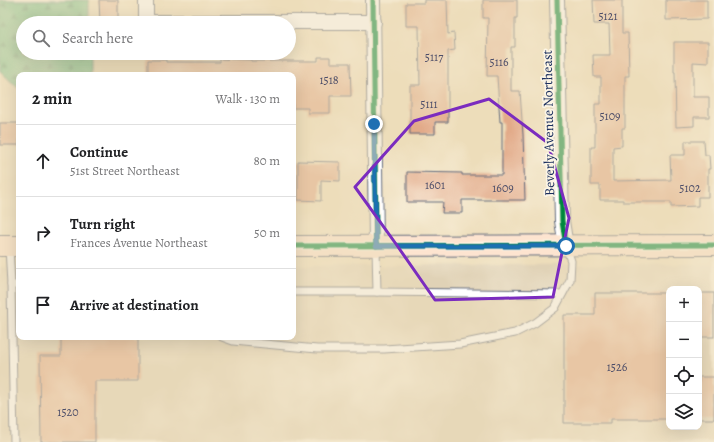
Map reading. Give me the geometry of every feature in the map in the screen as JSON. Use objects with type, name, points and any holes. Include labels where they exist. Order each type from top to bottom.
[{"type":"street","points":[[146,0],[146,16]]},
{"type":"street","points":[[373,0],[376,246]]},
{"type":"street","name":"Beverly Avenue Northeast","points":[[557,0],[562,222],[566,246]]},
{"type":"street","points":[[296,22],[374,22]]},
{"type":"street","points":[[296,246],[714,245]]},
{"type":"lane","points":[[9,246],[14,442]]},
{"type":"lane","points":[[376,246],[377,292]]},
{"type":"lane","points":[[230,340],[317,349],[384,349],[460,344],[515,333],[535,323],[555,308],[570,280],[571,261],[566,246]]},
{"type":"lane","points":[[11,285],[16,285]]},
{"type":"lane","points":[[296,292],[562,294]]},
{"type":"highlighted area","points":[[489,99],[548,143],[569,218],[553,297],[435,300],[355,187],[414,121]]},
{"type":"shaded area","points":[[714,264],[714,442],[0,442],[0,267],[16,267],[16,340],[296,340],[296,266]]},
{"type":"green space","points":[[0,0],[89,0],[89,16],[16,16],[16,60],[90,60],[90,72],[16,72],[16,86],[0,71]]},
{"type":"building","points":[[99,0],[118,0],[118,16],[100,16]]},
{"type":"building","points":[[424,0],[447,0],[448,34],[454,33],[455,50],[448,51],[448,122],[435,122],[435,134],[410,134],[410,85],[420,85],[419,26],[406,26],[406,3],[424,3]]},
{"type":"building","points":[[483,0],[517,0],[517,18],[515,18],[515,47],[511,47],[511,91],[520,91],[525,200],[462,200],[462,213],[442,213],[443,202],[407,202],[407,172],[462,173],[462,175],[502,175],[502,122],[500,122],[497,76],[487,76],[488,18],[483,18]]},
{"type":"building","points":[[593,0],[622,0],[622,33],[628,33],[629,76],[625,76],[625,128],[622,128],[622,146],[613,147],[613,181],[671,180],[670,155],[685,155],[685,141],[704,141],[705,155],[709,155],[710,169],[708,169],[708,197],[698,197],[698,206],[671,207],[671,202],[623,202],[623,200],[600,200],[600,185],[591,185],[591,147],[595,147],[595,104],[601,104],[601,77],[594,77],[593,55],[610,55],[609,24],[594,24]]},
{"type":"building","points":[[666,0],[707,0],[707,19],[666,20]]},
{"type":"building","points":[[674,42],[708,42],[708,63],[693,62],[693,97],[709,97],[709,117],[694,117],[694,126],[676,127]]},
{"type":"building","points":[[318,57],[330,57],[330,63],[350,63],[351,96],[330,96],[330,113],[308,113],[308,108],[296,108],[296,72],[148,72],[148,60],[166,60],[166,62],[220,62],[220,60],[318,61]]},
{"type":"building","points":[[0,123],[16,123],[16,145],[0,145]]},
{"type":"building","points":[[298,161],[340,162],[340,181],[321,180],[321,201],[298,200]]},
{"type":"building","points":[[595,293],[666,293],[666,419],[611,419],[611,423],[564,423],[564,315],[595,315]]},
{"type":"building","points":[[702,293],[714,293],[714,337],[702,337]]},
{"type":"building","points":[[61,340],[138,340],[138,381],[95,381],[95,442],[41,442],[40,356],[61,356]]},
{"type":"building","points":[[702,377],[714,377],[714,419],[702,419]]},
{"type":"cycle path","points":[[373,0],[376,246]]},
{"type":"cycle path","points":[[557,0],[562,221],[566,246]]},
{"type":"cycle path","points":[[296,246],[714,245]]},
{"type":"route","points":[[374,124],[376,246],[566,246]]}]
